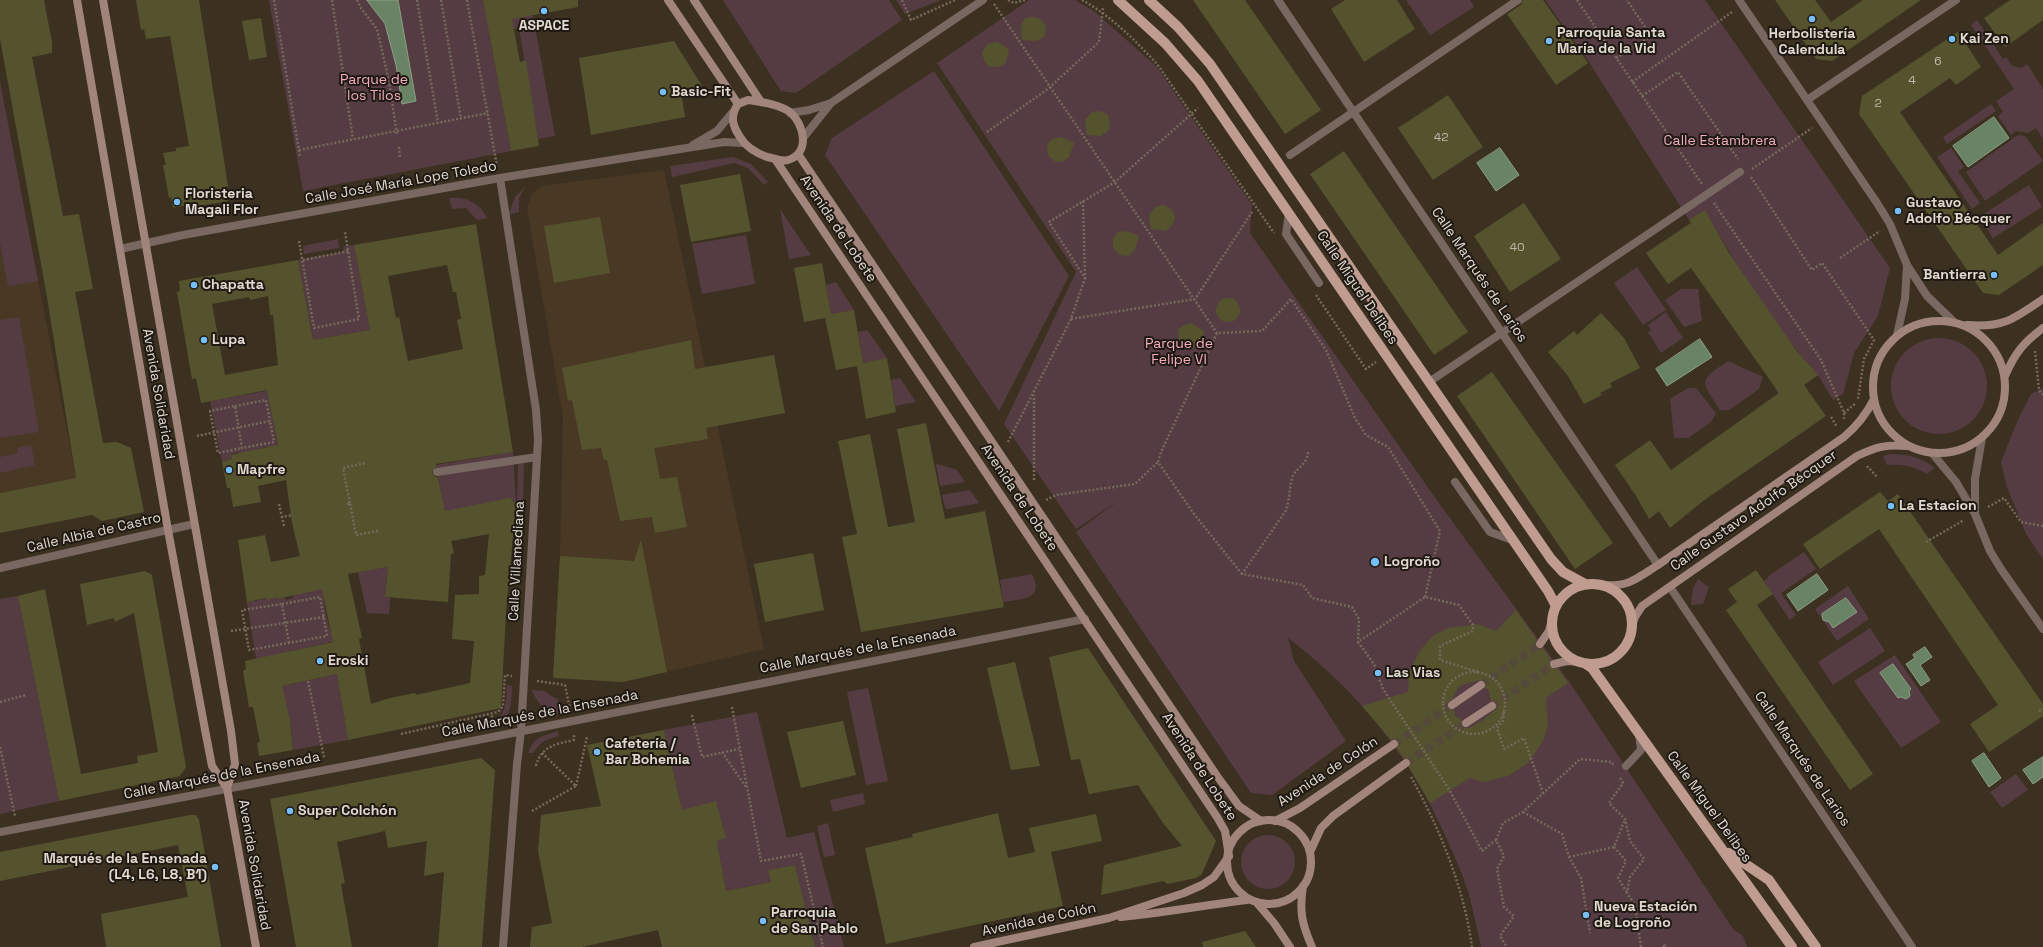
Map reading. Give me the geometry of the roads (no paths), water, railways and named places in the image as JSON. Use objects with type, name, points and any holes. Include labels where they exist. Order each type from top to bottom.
[{"type":"main road","name":"Avenida Solidaridad","points":[[77,0],[168,530],[212,766],[227,788],[256,947]]},
{"type":"main road","name":"Avenida Solidaridad","points":[[103,0],[235,764],[227,788]]},
{"type":"main road","points":[[668,0],[738,104]]},
{"type":"main road","points":[[694,0],[761,102]]},
{"type":"main road","name":"Calle Miguel Delibes","points":[[1118,0],[1165,43],[1198,81],[1548,591],[1555,610]]},
{"type":"main road","name":"Calle Miguel Delibes","points":[[1148,0],[1178,27],[1210,64],[1551,560],[1563,572],[1585,584]]},
{"type":"main road","points":[[748,100],[761,102],[790,112],[802,129],[802,147],[798,154],[787,160],[775,159],[761,155],[743,142],[733,127],[732,113],[738,104],[748,100]]},
{"type":"main road","name":"Avenida de Lobete","points":[[798,154],[1224,786],[1239,806],[1261,821]]},
{"type":"main road","name":"Avenida de Lobete","points":[[775,159],[1217,817],[1226,831],[1229,856]]},
{"type":"main road","points":[[1963,324],[1978,333],[1991,345],[2000,360],[2005,376],[2006,394],[2002,410],[1994,426],[1982,438],[1959,451],[1932,453],[1908,446],[1898,439],[1882,421],[1874,399],[1872,385],[1879,358],[1897,335],[1918,324],[1936,320],[1986,326],[2004,323],[2021,315],[2043,300]]},
{"type":"main road","points":[[2005,376],[2012,359],[2021,346],[2043,328]]},
{"type":"main road","name":"Calle Gustavo Adolfo Bécquer","points":[[1585,584],[1620,586],[1628,583],[1658,565],[1844,437],[1862,420],[1874,399]]},
{"type":"main road","name":"Calle Gustavo Adolfo Bécquer","points":[[1583,663],[1603,663],[1618,656],[1630,640],[1634,618],[1642,606],[1857,456],[1872,449],[1889,444],[1908,446]]},
{"type":"main road","points":[[1540,644],[1549,631],[1555,610],[1564,596],[1573,588],[1585,584]]},
{"type":"main road","name":"Calle Gustavo Adolfo Bécquer","points":[[1602,585],[1620,594],[1626,602],[1630,610],[1632,626]]},
{"type":"main road","points":[[1555,610],[1554,635],[1557,644],[1571,658],[1583,663]]},
{"type":"main road","points":[[1554,664],[1567,661],[1583,663]]},
{"type":"main road","name":"Calle Miguel Delibes","points":[[1583,663],[1602,683],[1792,947]]},
{"type":"main road","points":[[1602,683],[1600,669],[1603,663]]},
{"type":"main road","points":[[1452,705],[1481,685]]},
{"type":"main road","points":[[1466,723],[1492,706]]},
{"type":"main road","name":"Avenida de Colón","points":[[1276,822],[1306,804],[1394,744]]},
{"type":"main road","points":[[1310,852],[1321,828],[1333,816],[1406,763]]},
{"type":"main road","points":[[1303,886],[1282,902],[1268,904],[1247,900],[1235,888],[1227,868],[1229,856],[1237,835],[1252,824],[1261,821],[1276,822],[1286,824],[1299,833],[1307,844],[1310,852],[1310,869],[1303,886],[1300,906],[1303,926],[1312,947]]},
{"type":"main road","points":[[1722,848],[1769,880],[1816,947]]},
{"type":"main road","name":"Avenida de Colón","points":[[1109,918],[1202,885],[1214,877],[1229,856]]},
{"type":"main road","name":"Avenida de Colón","points":[[974,947],[1109,918],[1152,914],[1198,906],[1247,900]]},
{"type":"main road","points":[[1257,903],[1274,923],[1290,947]]},
{"type":"street","points":[[790,112],[809,110],[831,103],[983,0]]},
{"type":"street","name":"Calle Marqués de Larios","points":[[1278,0],[1658,565]]},
{"type":"street","points":[[1290,155],[1518,0]]},
{"type":"street","points":[[1807,100],[1956,0]]},
{"type":"street","points":[[1741,3],[1890,224],[1906,265],[1927,296],[1954,322]]},
{"type":"street","points":[[803,138],[831,103]]},
{"type":"street","name":"Calle José María Lope Toledo","points":[[689,147],[717,131],[732,113]]},
{"type":"street","name":"Calle José María Lope Toledo","points":[[120,249],[183,235],[500,178],[689,147],[724,142],[743,142]]},
{"type":"street","points":[[1429,382],[1740,172]]},
{"type":"street","name":"Calle Villamediana","points":[[500,178],[536,410],[537,457],[521,731],[516,771],[503,947]]},
{"type":"street","points":[[1289,213],[1286,234],[1319,283]]},
{"type":"street","points":[[1897,335],[1905,299],[1906,265]]},
{"type":"street","points":[[1975,514],[1975,479],[1982,438]]},
{"type":"street","points":[[1932,453],[1956,482],[1975,514],[1990,551],[2000,569],[2043,629]]},
{"type":"street","points":[[437,472],[537,457]]},
{"type":"street","points":[[1455,482],[1490,532],[1512,540]]},
{"type":"street","name":"Calle Albia de Castro","points":[[0,568],[194,524]]},
{"type":"street","name":"Calle Marqués de Larios","points":[[1670,586],[1912,947]]},
{"type":"street","name":"Calle Marqués de la Ensenada","points":[[0,832],[573,721],[1085,619]]},
{"type":"street","points":[[1626,766],[1641,750],[1638,733]]},
{"type":"tunnel","points":[[1481,685],[1540,644]]},
{"type":"tunnel","points":[[1492,706],[1554,664]]},
{"type":"tunnel","points":[[1394,744],[1452,705]]},
{"type":"tunnel","points":[[1406,763],[1466,723]]},
{"type":"place","name":"ASPACE","points":[[544,11]]},
{"type":"place","name":"Herbolistería Calendula","points":[[1812,19]]},
{"type":"place","name":"Kai Zen","points":[[1952,39]]},
{"type":"place","name":"Parroquia Santa María de la Vid","points":[[1549,41]]},
{"type":"place","name":"Basic-Fit","points":[[663,92]]},
{"type":"place","name":"Floristeria Magali Flor","points":[[177,202]]},
{"type":"place","name":"Gustavo Adolfo Bécquer","points":[[1898,211]]},
{"type":"place","name":"Bantierra","points":[[1994,275]]},
{"type":"place","name":"Chapatta","points":[[194,285]]},
{"type":"place","name":"Lupa","points":[[204,340]]},
{"type":"place","name":"Mapfre","points":[[229,470]]},
{"type":"place","name":"La Estacion","points":[[1891,506]]},
{"type":"place","name":"Logroño","points":[[1375,562]]},
{"type":"place","name":"Eroski","points":[[320,661]]},
{"type":"place","name":"Las Vias","points":[[1378,673]]},
{"type":"place","name":"Cafetería / Bar Bohemia","points":[[597,752]]},
{"type":"place","name":"Super Colchón","points":[[290,811]]},
{"type":"place","name":"Marqués de la Ensenada (L4, L6, L8, B1)","points":[[215,867]]},
{"type":"place","name":"Nueva Estación de Logroño","points":[[1586,915]]},
{"type":"place","name":"Parroquia de San Pablo","points":[[763,921]]},
{"type":"park label","name":"Parque de los Tilos","points":[[374,88]]},
{"type":"park label","name":"Calle Estambrera","points":[[1720,141]]},
{"type":"park label","name":"Parque de Felipe VI","points":[[1179,352]]}]
